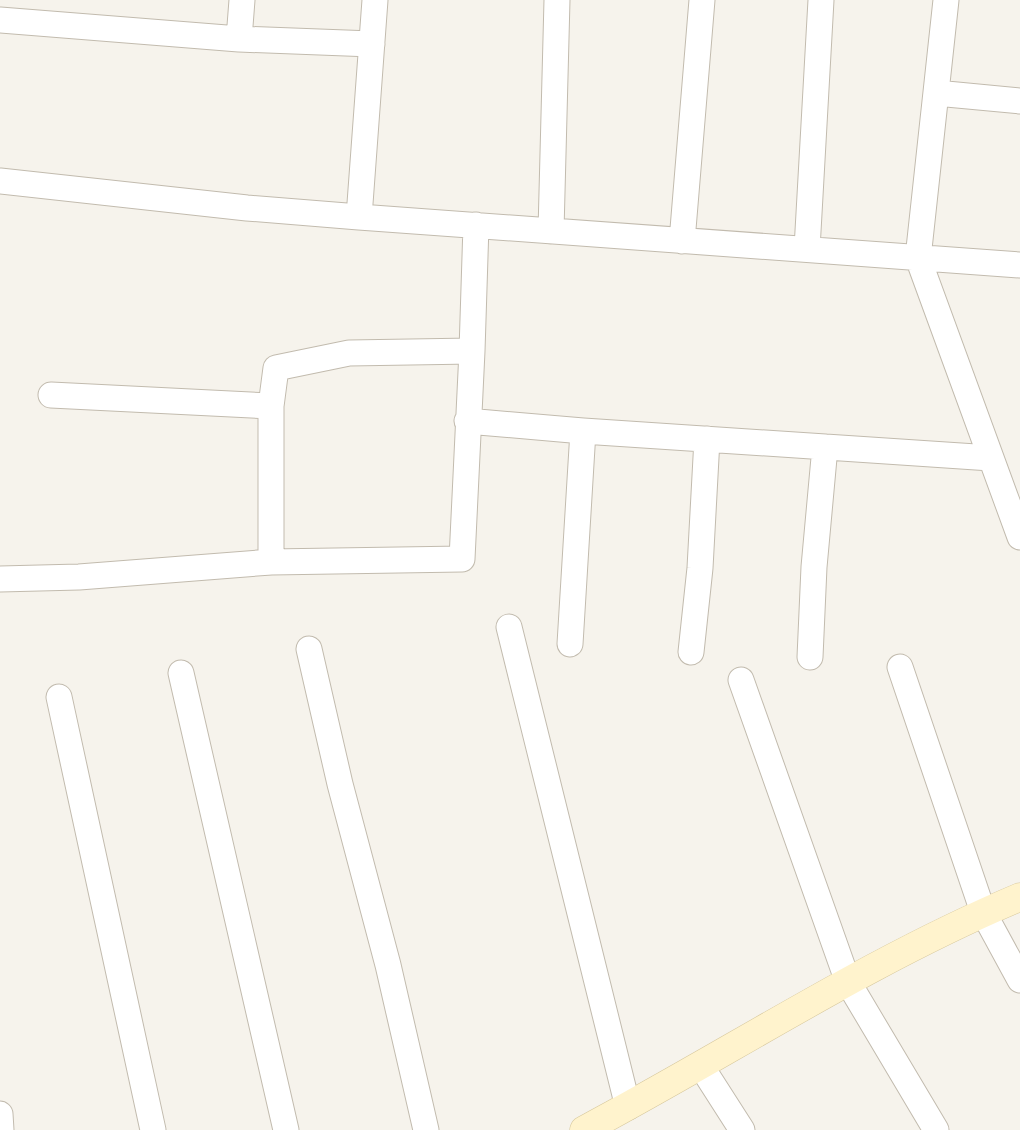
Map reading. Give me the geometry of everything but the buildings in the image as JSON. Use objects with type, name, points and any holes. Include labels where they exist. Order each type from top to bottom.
[{"type":"street","points":[[239,39],[242,0]]},
{"type":"street","points":[[359,217],[375,0]]},
{"type":"street","points":[[551,231],[557,0]]},
{"type":"street","points":[[682,240],[702,0]]},
{"type":"street","points":[[806,249],[821,0]]},
{"type":"street","points":[[946,0],[918,258],[1020,537]]},
{"type":"street","points":[[0,20],[239,39],[372,44]]},
{"type":"street","points":[[936,93],[1020,101]]},
{"type":"street","points":[[0,181],[247,208],[1020,265]]},
{"type":"street","points":[[0,579],[79,577],[272,562],[462,559],[476,225]]},
{"type":"street","points":[[272,562],[272,406],[276,368],[349,353],[472,351]]},
{"type":"street","points":[[51,395],[272,406]]},
{"type":"street","points":[[467,421],[707,440],[991,458]]},
{"type":"street","points":[[570,644],[583,431]]},
{"type":"street","points":[[691,652],[700,568],[707,440]]},
{"type":"street","points":[[810,657],[814,567],[825,448]]},
{"type":"street","points":[[509,627],[628,1107]]},
{"type":"street","points":[[310,649],[340,784],[388,964],[426,1130]]},
{"type":"street","points":[[900,667],[983,912],[1020,980]]},
{"type":"street","points":[[181,673],[286,1130]]},
{"type":"street","points":[[741,680],[848,982],[936,1130]]},
{"type":"street","points":[[59,697],[153,1130]]},
{"type":"street","points":[[584,1130],[848,982],[983,912],[1020,897]]},
{"type":"street","points":[[701,1066],[742,1130]]},
{"type":"street","points":[[0,1114],[1,1130]]}]
